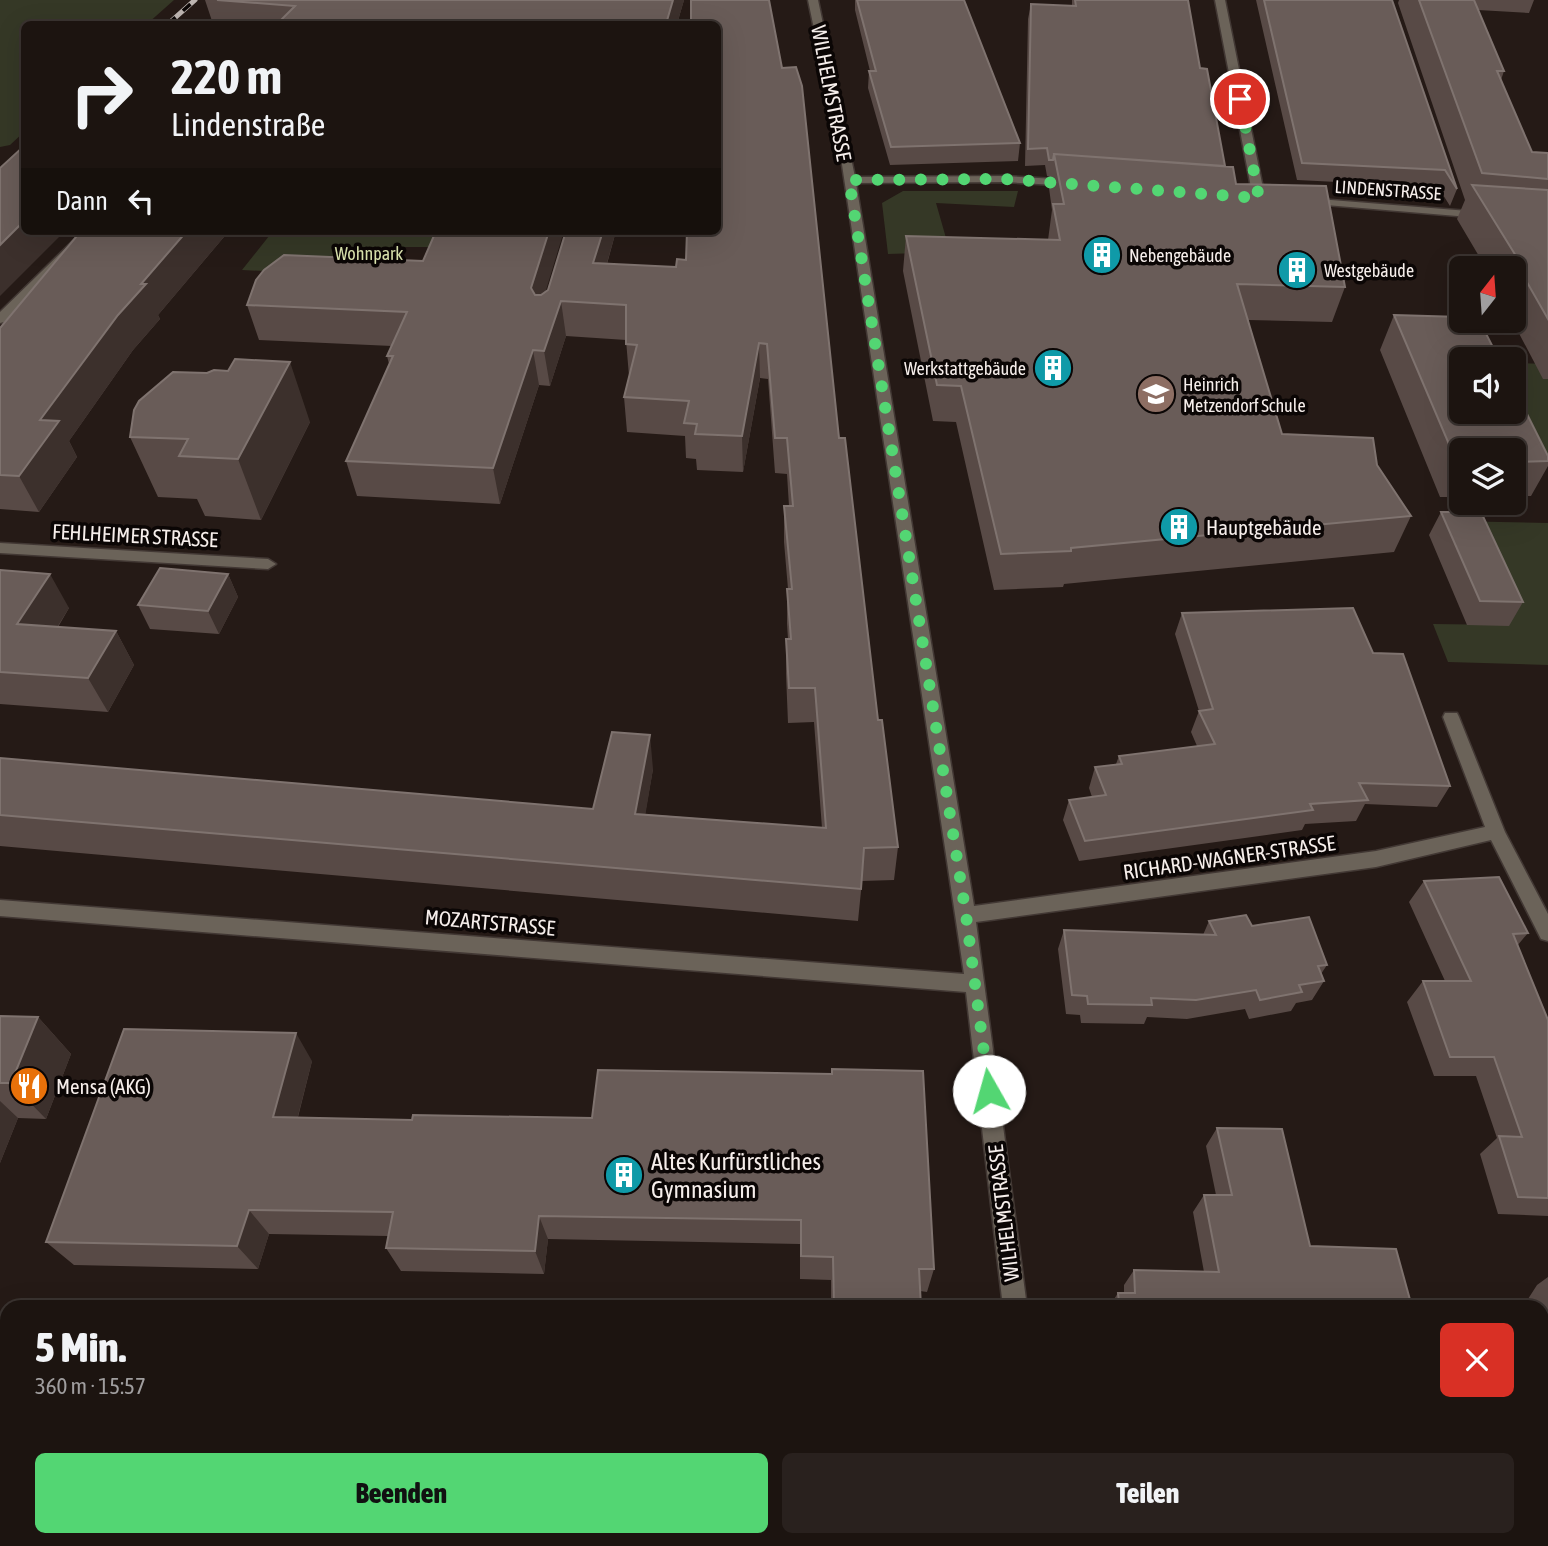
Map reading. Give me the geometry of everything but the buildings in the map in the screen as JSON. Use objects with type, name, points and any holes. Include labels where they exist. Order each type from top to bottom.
[{"type":"street","name":"WILHELMSTRASSE","points":[[813,0],[849,180],[966,915],[1014,1300]]},
{"type":"street","points":[[1220,0],[1259,198]]},
{"type":"street","points":[[849,180],[1004,179],[1085,184]]},
{"type":"street","points":[[1246,197],[1273,199]]},
{"type":"street","name":"LINDENSTRASSE","points":[[1286,200],[1498,216]]},
{"type":"street","points":[[1457,201],[1461,213]]},
{"type":"street","points":[[0,319],[86,235]]},
{"type":"street","name":"FEHLHEIMER STRASSE","points":[[0,548],[268,564]]},
{"type":"street","points":[[1451,717],[1496,832],[1548,933]]},
{"type":"street","name":"RICHARD-WAGNER-STRASSE","points":[[966,915],[1376,859],[1496,832]]},
{"type":"street","name":"MOZARTSTRASSE","points":[[0,908],[976,984]]},
{"type":"green space","points":[[0,0],[174,0],[150,21],[21,21],[21,135],[10,145],[0,147]]},
{"type":"green space","points":[[903,191],[1018,191],[1014,207],[936,203],[950,252],[888,254],[882,203]]},
{"type":"green space","name":"Wohnpark","points":[[270,235],[447,235],[441,247],[400,247],[385,277],[242,270]]},
{"type":"green space","points":[[1526,363],[1548,364],[1548,466],[1526,465],[1526,438],[1514,438],[1514,424],[1526,424]]},
{"type":"green space","points":[[1450,521],[1548,523],[1548,665],[1448,662],[1433,624],[1509,625]]},
{"type":"railway","points":[[171,21],[195,0]]},
{"type":"place","name":"Nebengebäude","points":[[1102,255]]},
{"type":"place","name":"Westgebäude","points":[[1297,270]]},
{"type":"place","name":"Werkstattgebäude","points":[[1053,368]]},
{"type":"place","name":"Heinrich Metzendorf Schule","points":[[1156,394]]},
{"type":"place","name":"Hauptgebäude","points":[[1179,527]]},
{"type":"place","name":"Mensa (AKG)","points":[[29,1086]]},
{"type":"place","name":"Altes Kurfürstliches Gymnasium","points":[[624,1175]]},
{"type":"route","points":[[989,1091],[966,915],[849,180],[1004,179],[1259,198],[1240,99]]}]
